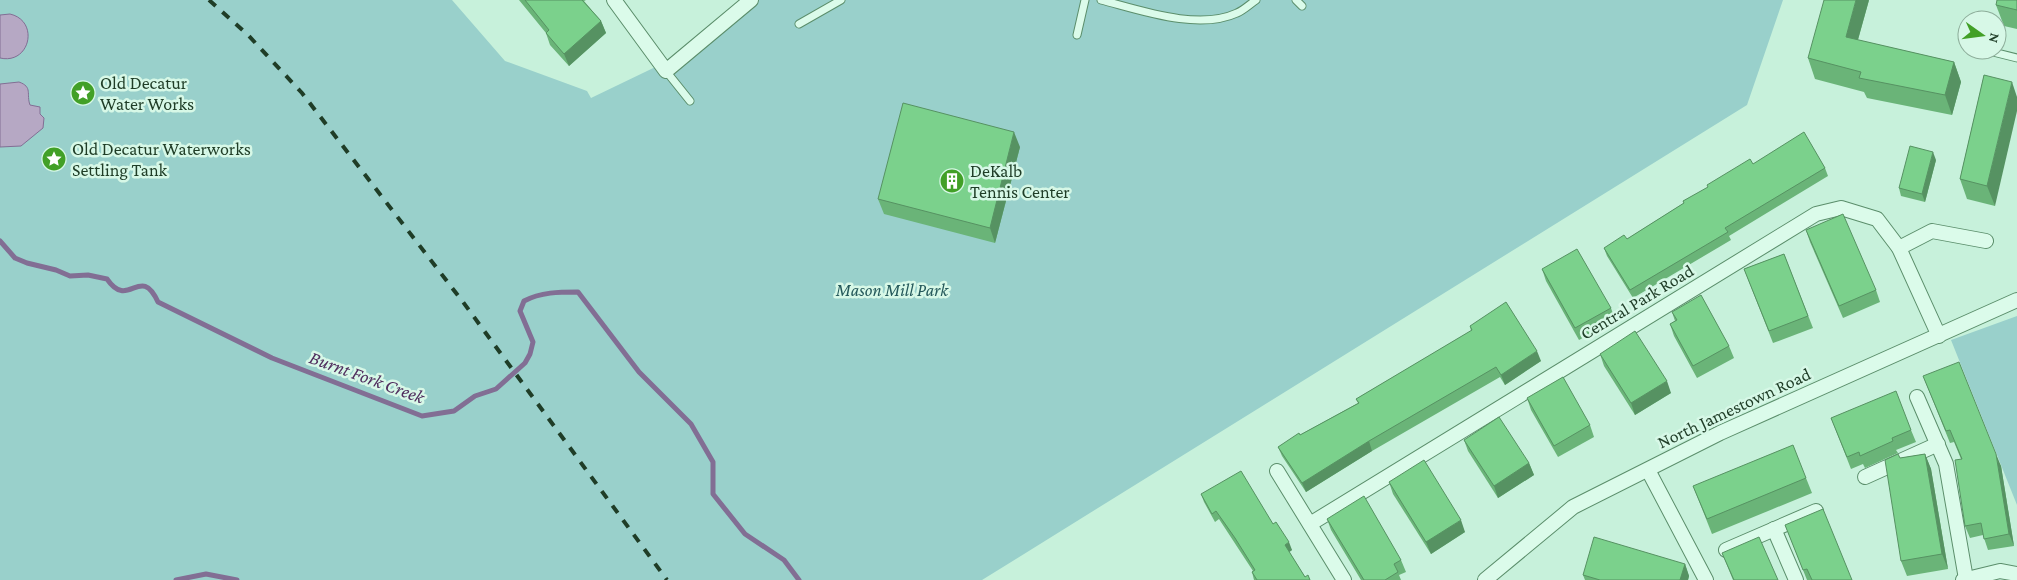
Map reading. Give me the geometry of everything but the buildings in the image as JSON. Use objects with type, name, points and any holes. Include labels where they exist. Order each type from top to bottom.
[{"type":"street","points":[[614,0],[666,71],[751,0]]},
{"type":"street","name":"Central Park Road","points":[[1310,524],[1816,214],[1841,208],[1877,219],[1899,248],[1939,336]]},
{"type":"street","points":[[1899,248],[1932,231],[1986,241]]},
{"type":"street","points":[[2015,301],[2017,288]]},
{"type":"street","name":"North Jamestown Road","points":[[1485,580],[1573,507],[1720,433],[2015,301]]},
{"type":"street","points":[[1917,396],[1946,464],[1964,579],[2000,571],[2017,574]]},
{"type":"street","points":[[1865,477],[1938,444]]},
{"type":"street","points":[[1648,470],[1706,580]]},
{"type":"street","points":[[1277,471],[1344,580]]},
{"type":"street","points":[[1726,550],[1816,511]]},
{"type":"street","points":[[1774,529],[1796,580]]},
{"type":"lane","points":[[799,24],[841,0]]},
{"type":"lane","points":[[1077,35],[1085,0]]},
{"type":"lane","points":[[1100,0],[1176,18],[1211,18],[1236,13],[1256,0]]},
{"type":"lane","points":[[1296,0],[1302,6]]},
{"type":"lane","points":[[666,71],[690,101]]},
{"type":"green space","name":"Mason Mill Park","points":[[0,0],[452,0],[505,61],[587,91],[591,98],[672,59],[753,0],[1783,0],[1747,105],[982,580],[0,580]]},
{"type":"green space","points":[[2017,316],[2017,505],[1951,340]]},
{"type":"shaded area","points":[[10,14],[19,18],[25,25],[28,41],[18,55],[10,58],[0,58],[0,15]]},
{"type":"shaded area","points":[[19,82],[28,89],[30,105],[40,107],[40,114],[44,118],[43,128],[21,146],[0,147],[0,84]]},
{"type":"waterway","name":"Burnt Fork Creek","points":[[0,241],[15,258],[27,263],[56,270],[70,276],[88,275],[107,279],[115,288],[122,291],[146,286],[152,291],[158,302],[272,358],[422,416],[454,411],[475,396],[496,389],[525,363],[533,342],[520,311],[524,301],[544,294],[578,292],[639,372],[691,424],[713,462],[713,494],[745,534],[784,560],[799,580]]},
{"type":"waterway","points":[[176,580],[206,574],[237,580]]},
{"type":"railway","points":[[209,0],[248,35],[302,93],[463,302],[667,580]]},
{"type":"place","name":"Old Decatur Water Works","points":[[83,93]]},
{"type":"place","name":"Old Decatur Waterworks Settling Tank","points":[[54,159]]},
{"type":"place","name":"DeKalb Tennis Center","points":[[952,181]]}]
